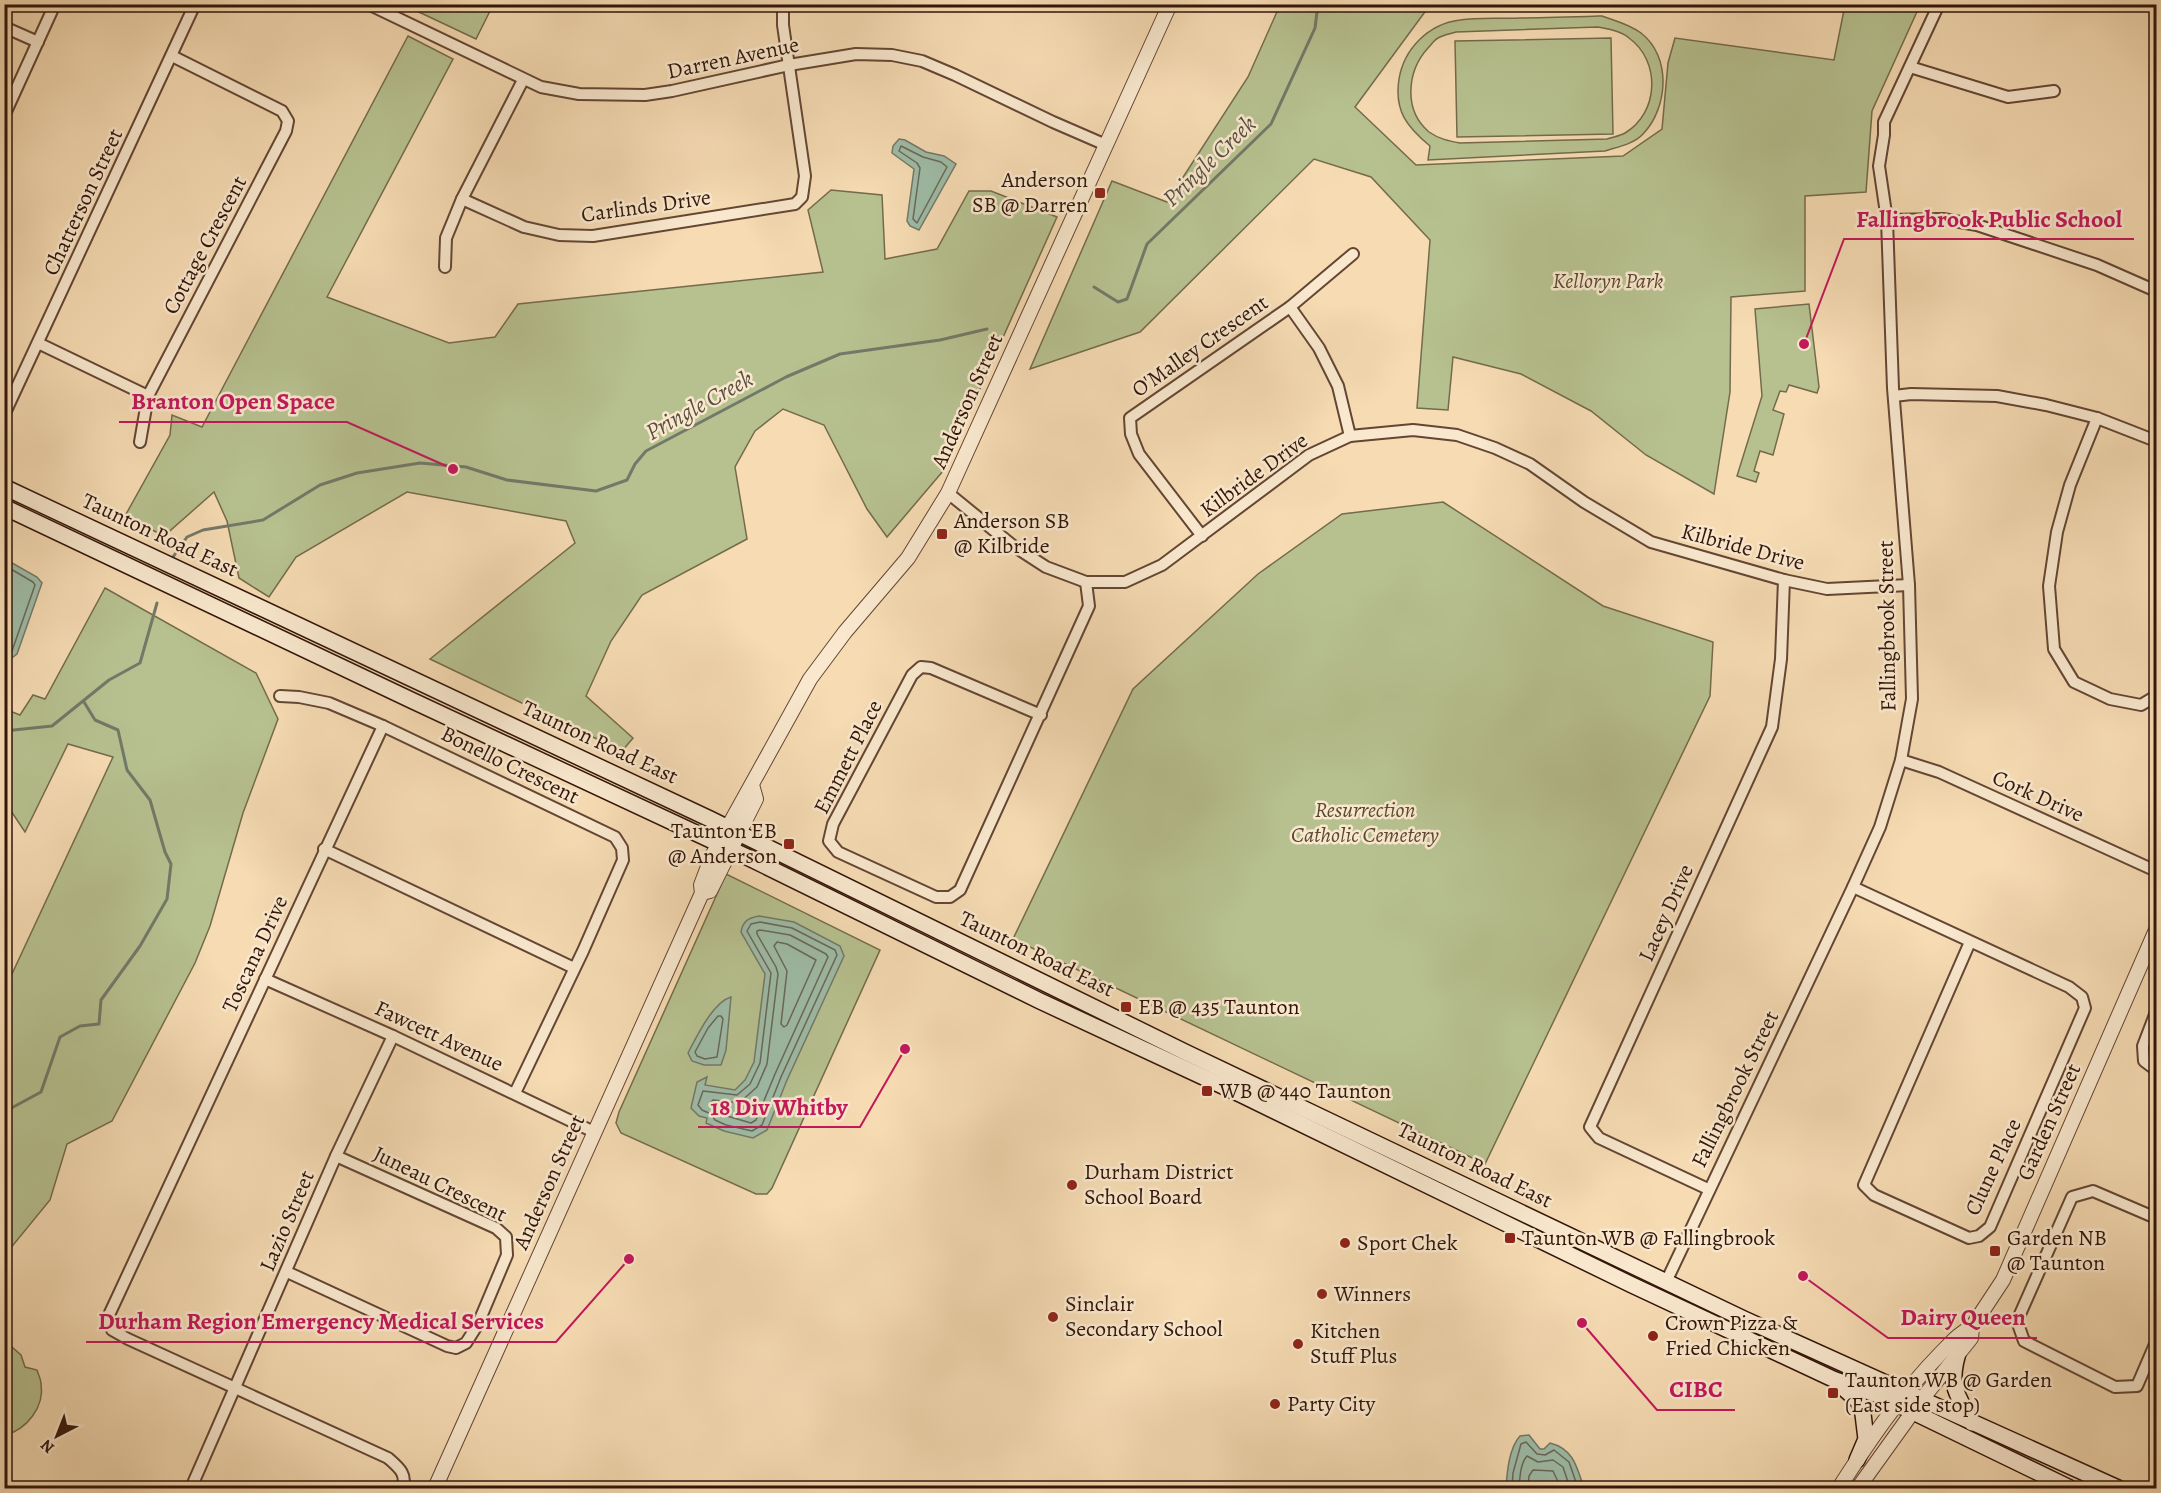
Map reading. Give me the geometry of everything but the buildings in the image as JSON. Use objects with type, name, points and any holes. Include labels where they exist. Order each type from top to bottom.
[{"type":"main road","name":"Taunton Road East","points":[[4,487],[733,830],[1187,1053],[1259,1085],[1666,1282],[1917,1405],[2070,1488]]},
{"type":"main road","name":"Taunton Road East","points":[[4,507],[725,847],[1009,986],[1242,1095],[1524,1234],[1833,1379],[1878,1395],[1902,1398]]},
{"type":"main road","points":[[332,662],[339,645]]},
{"type":"main road","points":[[411,700],[420,682]]},
{"type":"main road","points":[[1958,1353],[1953,1371],[1954,1387],[1972,1423]]},
{"type":"main road","points":[[1833,1379],[1858,1402],[1863,1414],[1866,1439],[1857,1460]]},
{"type":"main road","name":"Taunton Road East","points":[[1917,1405],[1972,1423],[2118,1488]]},
{"type":"street","points":[[4,116],[55,4]]},
{"type":"street","name":"Chatterson Street","points":[[4,415],[195,4]]},
{"type":"street","name":"Darren Avenue","points":[[368,4],[541,87],[579,94],[645,95],[789,65],[856,54],[892,55],[922,61],[1106,145]]},
{"type":"street","points":[[783,4],[783,25],[789,65]]},
{"type":"street","name":"Anderson Street","points":[[435,1488],[702,893],[710,891],[733,830],[756,799],[753,785],[771,746],[810,679],[845,632],[908,558],[948,493],[1170,4]]},
{"type":"street","name":"Fallingbrook Street","points":[[1666,1282],[1708,1189],[1853,887],[1880,827],[1901,760],[1912,699],[1909,585],[1894,396],[1887,220],[1879,166],[1884,122],[1940,4]]},
{"type":"street","points":[[4,27],[38,42]]},
{"type":"street","name":"Cottage Crescent","points":[[148,396],[286,131],[288,121],[282,111],[172,56]]},
{"type":"street","name":"Carlinds Drive","points":[[462,199],[524,227],[559,235],[593,236],[795,204],[802,197],[805,176],[789,65]]},
{"type":"street","points":[[1910,67],[2008,96],[2054,91]]},
{"type":"street","points":[[445,267],[446,238],[462,199],[523,80]]},
{"type":"street","points":[[1887,220],[1943,219],[1977,225],[2097,265],[2157,291]]},
{"type":"street","points":[[1290,307],[1353,254]]},
{"type":"street","name":"O'Malley Crescent","points":[[1203,536],[1139,454],[1131,434],[1130,418],[1290,307],[1319,348],[1338,386],[1350,436]]},
{"type":"street","points":[[38,343],[148,396],[140,442]]},
{"type":"street","points":[[1894,396],[1911,394],[1997,396],[2097,418],[2157,441]]},
{"type":"street","points":[[2097,418],[2070,485],[2057,532],[2049,586],[2054,649],[2074,682],[2110,699],[2141,705],[2157,696]]},
{"type":"street","name":"Kilbride Drive","points":[[948,493],[1012,545],[1047,567],[1086,582],[1125,582],[1162,565],[1309,455],[1350,436],[1413,430],[1457,435],[1495,448],[1530,464],[1584,502],[1651,542],[1784,580],[1827,589],[1909,585]]},
{"type":"street","name":"Lacey Drive","points":[[1708,1189],[1599,1138],[1590,1127],[1772,727],[1781,659],[1784,580]]},
{"type":"street","name":"Emmett Place","points":[[1041,715],[931,668],[921,667],[912,675],[833,824],[829,841],[838,852],[849,858],[936,897],[950,897],[960,890],[1041,715],[1089,606],[1086,582]]},
{"type":"street","name":"Bonello Crescent","points":[[280,696],[329,703],[383,726],[615,837],[622,848],[622,860],[574,968]]},
{"type":"street","points":[[383,726],[324,849],[574,968],[515,1093]]},
{"type":"street","name":"Cork Drive","points":[[1901,760],[1939,772],[2157,871]]},
{"type":"street","name":"Toscana Drive","points":[[324,849],[109,1316],[112,1330],[128,1339],[388,1458],[402,1470],[405,1482],[402,1488]]},
{"type":"street","name":"Clune Place","points":[[1853,887],[2069,987],[2082,997],[2085,1008],[1990,1227],[1983,1234],[1973,1238],[1959,1235],[1874,1195],[1864,1185],[1970,942]]},
{"type":"street","name":"Garden Street","points":[[1858,1488],[1917,1405],[1971,1338],[1972,1327],[2003,1280],[2157,930]]},
{"type":"street","name":"Fawcett Avenue","points":[[265,979],[393,1036],[594,1132]]},
{"type":"street","points":[[2157,1012],[2143,1046],[2144,1061],[2157,1070]]},
{"type":"street","name":"Lazio Street","points":[[191,1488],[336,1156],[393,1036]]},
{"type":"street","name":"Juneau Crescent","points":[[287,1272],[447,1346],[456,1348],[466,1343],[483,1314],[507,1255],[506,1237],[496,1228],[336,1156]]},
{"type":"street","points":[[2157,1218],[2093,1191],[2072,1197],[2017,1321],[2024,1341],[2115,1387],[2137,1386],[2157,1342]]},
{"type":"street","name":"Garden Street","points":[[1839,1488],[1902,1398],[1962,1332],[1972,1327]]},
{"type":"green space","points":[[404,5],[493,5],[476,39]]},
{"type":"green space","name":"Kelloryn Park","points":[[1280,5],[1430,5],[1355,107],[1416,165],[1623,156],[1662,129],[1668,63],[1675,38],[1834,60],[1845,5],[1920,5],[1872,111],[1866,192],[1805,196],[1805,291],[1731,297],[1730,392],[1714,494],[1646,455],[1591,411],[1521,374],[1453,357],[1448,410],[1417,408],[1430,240],[1371,177],[1314,159],[1140,332],[1030,369],[1112,181],[1167,202],[1248,77]]},
{"type":"green space","points":[[1602,16],[1641,33],[1658,55],[1662,69],[1662,97],[1658,111],[1643,134],[1625,145],[1605,151],[1428,160],[1430,146],[1409,125],[1398,100],[1402,68],[1412,48],[1419,40],[1448,22],[1460,20]],"holes":[[[1598,27],[1618,32],[1629,38],[1647,60],[1651,73],[1650,100],[1636,124],[1623,134],[1607,139],[1460,143],[1440,138],[1429,132],[1415,113],[1412,102],[1412,79],[1421,57],[1440,37],[1456,32]]]},
{"type":"green space","points":[[408,36],[453,59],[327,297],[449,343],[495,337],[518,304],[823,272],[808,210],[831,190],[882,195],[885,259],[937,249],[969,191],[991,191],[1057,217],[943,471],[887,537],[867,509],[824,425],[783,409],[755,431],[735,467],[747,539],[642,595],[611,641],[586,696],[633,738],[622,751],[430,659],[575,543],[566,521],[407,492],[296,557],[269,597],[239,578],[227,521],[214,492],[164,536],[125,516],[170,435],[172,415],[202,427]]},
{"type":"green space","points":[[1611,38],[1613,134],[1457,137],[1455,41]]},
{"type":"green space","points":[[1809,304],[1819,387],[1817,393],[1789,385],[1786,392],[1780,391],[1773,410],[1784,414],[1773,455],[1760,451],[1754,471],[1759,473],[1756,482],[1737,476],[1762,396],[1755,309]]},
{"type":"green space","name":"Resurrection Catholic Cemetery","points":[[1443,502],[1603,606],[1713,642],[1710,696],[1485,1164],[1013,939],[1133,689],[1258,574],[1342,514]]},
{"type":"green space","points":[[105,588],[256,673],[278,719],[243,813],[210,926],[195,963],[112,1121],[67,1144],[50,1200],[5,1255],[5,989],[113,757],[68,744],[25,832],[5,802],[5,709],[20,715],[33,695],[45,699]]},
{"type":"green space","points":[[726,874],[880,950],[772,1188],[767,1194],[756,1194],[621,1133],[616,1123]]},
{"type":"green space","points":[[5,1341],[21,1355],[25,1367],[37,1370],[41,1380],[41,1393],[37,1409],[27,1423],[5,1435]]},
{"type":"water","points":[[899,139],[926,152],[944,156],[956,164],[919,230],[910,226],[907,221],[914,169],[892,153],[893,146]]},
{"type":"water","points":[[5,559],[37,577],[42,583],[17,654],[5,663],[5,613],[10,604],[5,595]]},
{"type":"water","points":[[759,916],[794,922],[840,946],[844,956],[787,1080],[767,1130],[753,1138],[724,1131],[706,1123],[707,1118],[699,1116],[691,1108],[697,1082],[707,1077],[705,1085],[735,1090],[745,1080],[754,1062],[765,974],[741,932],[747,921]]},
{"type":"water","points":[[731,997],[726,1050],[721,1065],[704,1065],[692,1061],[688,1053],[701,1029],[718,1005]]},
{"type":"water","points":[[1529,1435],[1540,1449],[1544,1449],[1550,1443],[1564,1450],[1573,1460],[1584,1488],[1506,1488],[1513,1447],[1520,1436]]},
{"type":"waterway","name":"Pringle Creek","points":[[1094,287],[1118,302],[1127,299],[1147,244],[1271,124],[1315,28],[1318,4]]},
{"type":"waterway","name":"Pringle Creek","points":[[173,557],[187,537],[203,530],[263,520],[320,485],[357,473],[420,463],[466,467],[507,480],[596,491],[627,480],[635,464],[646,451],[786,377],[840,354],[940,340],[987,329]]},
{"type":"waterway","name":"Pringle Creek","points":[[4,731],[52,726],[109,680],[140,663],[157,603]]},
{"type":"waterway","name":"Pringle Creek","points":[[4,1112],[41,1092],[60,1037],[80,1026],[99,1024],[101,1000],[140,946],[167,899],[171,864],[165,852],[150,800],[127,770],[118,730],[95,720],[84,702]]},
{"type":"waterway","points":[[4,1380],[7,1385]]},
{"type":"place","name":"Anderson SB @ Darren","points":[[1100,193]]},
{"type":"place","name":"Fallingbrook Public School","points":[[1804,344]]},
{"type":"place","name":"Branton Open Space","points":[[453,469]]},
{"type":"place","name":"Anderson SB @ Kilbride","points":[[942,534]]},
{"type":"place","name":"Taunton EB @ Anderson","points":[[789,844]]},
{"type":"place","name":"EB @ 435 Taunton","points":[[1126,1007]]},
{"type":"place","name":"18 Div Whitby","points":[[905,1049]]},
{"type":"place","name":"WB @ 440 Taunton","points":[[1207,1091]]},
{"type":"place","name":"Durham District School Board","points":[[1072,1185]]},
{"type":"place","name":"Taunton WB @ Fallingbrook","points":[[1510,1238]]},
{"type":"place","name":"Sport Chek","points":[[1345,1243]]},
{"type":"place","name":"Garden NB @ Taunton","points":[[1995,1251]]},
{"type":"place","name":"Durham Region Emergency Medical Services","points":[[629,1259]]},
{"type":"place","name":"Dairy Queen","points":[[1803,1276]]},
{"type":"place","name":"Winners","points":[[1322,1294]]},
{"type":"place","name":"Sinclair Secondary School","points":[[1053,1317]]},
{"type":"place","name":"CIBC","points":[[1582,1323]]},
{"type":"place","name":"Crown Pizza & Fried Chicken","points":[[1653,1336]]},
{"type":"place","name":"Kitchen Stuff Plus","points":[[1298,1344]]},
{"type":"place","name":"Taunton WB @ Garden (East side stop)","points":[[1833,1393]]},
{"type":"place","name":"Party City","points":[[1275,1404]]}]
